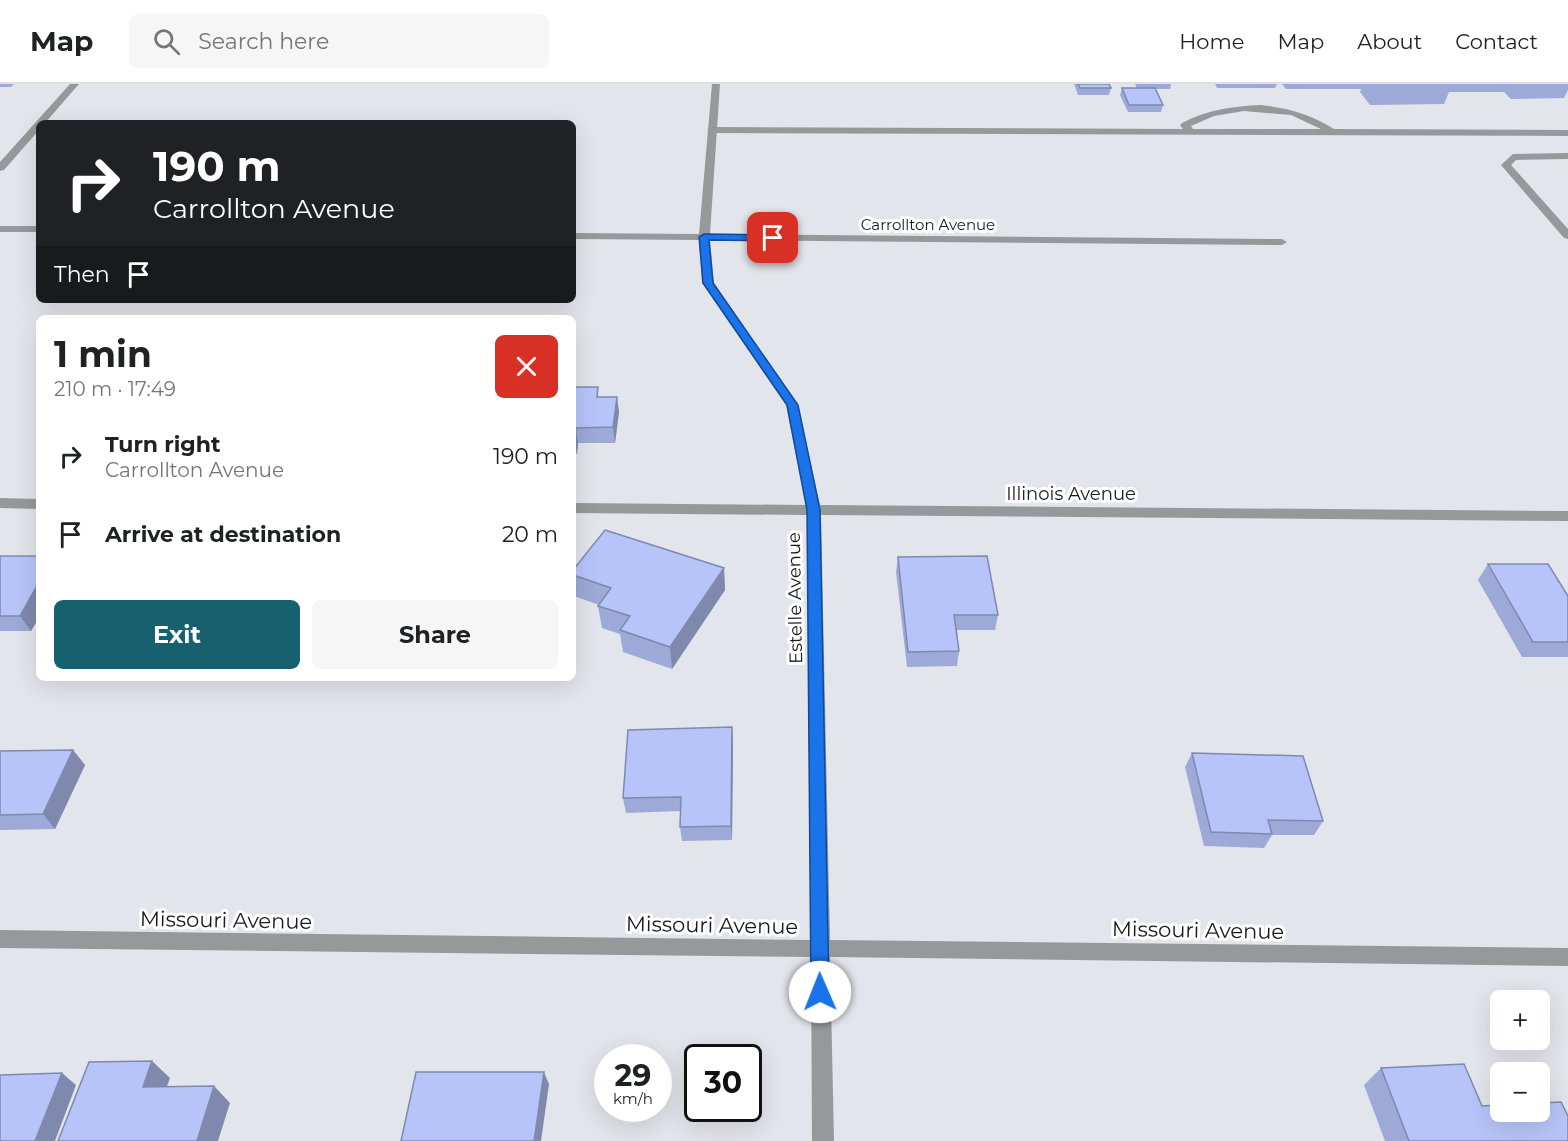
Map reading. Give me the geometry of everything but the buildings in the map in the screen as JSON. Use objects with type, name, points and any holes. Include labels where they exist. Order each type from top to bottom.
[{"type":"street","points":[[44,120],[75,84]]},
{"type":"street","name":"Estelle Avenue","points":[[716,84],[704,237],[708,283],[792,405],[814,510],[823,1141]]},
{"type":"street","points":[[1190,132],[1185,125],[1196,117],[1227,109],[1286,112],[1305,117],[1333,132]]},
{"type":"street","points":[[0,168],[36,128]]},
{"type":"street","points":[[712,130],[1568,133]]},
{"type":"street","points":[[1568,156],[1513,157],[1506,165],[1568,236]]},
{"type":"street","points":[[0,229],[36,230]]},
{"type":"street","name":"Carrollton Avenue","points":[[576,236],[1282,242]]},
{"type":"street","points":[[0,504],[36,504]]},
{"type":"street","name":"Illinois Avenue","points":[[576,508],[1568,516]]},
{"type":"street","name":"Missouri Avenue","points":[[0,939],[1568,957]]},
{"type":"route","points":[[773,238],[704,237],[708,283],[792,405],[814,510],[820,992]]}]
